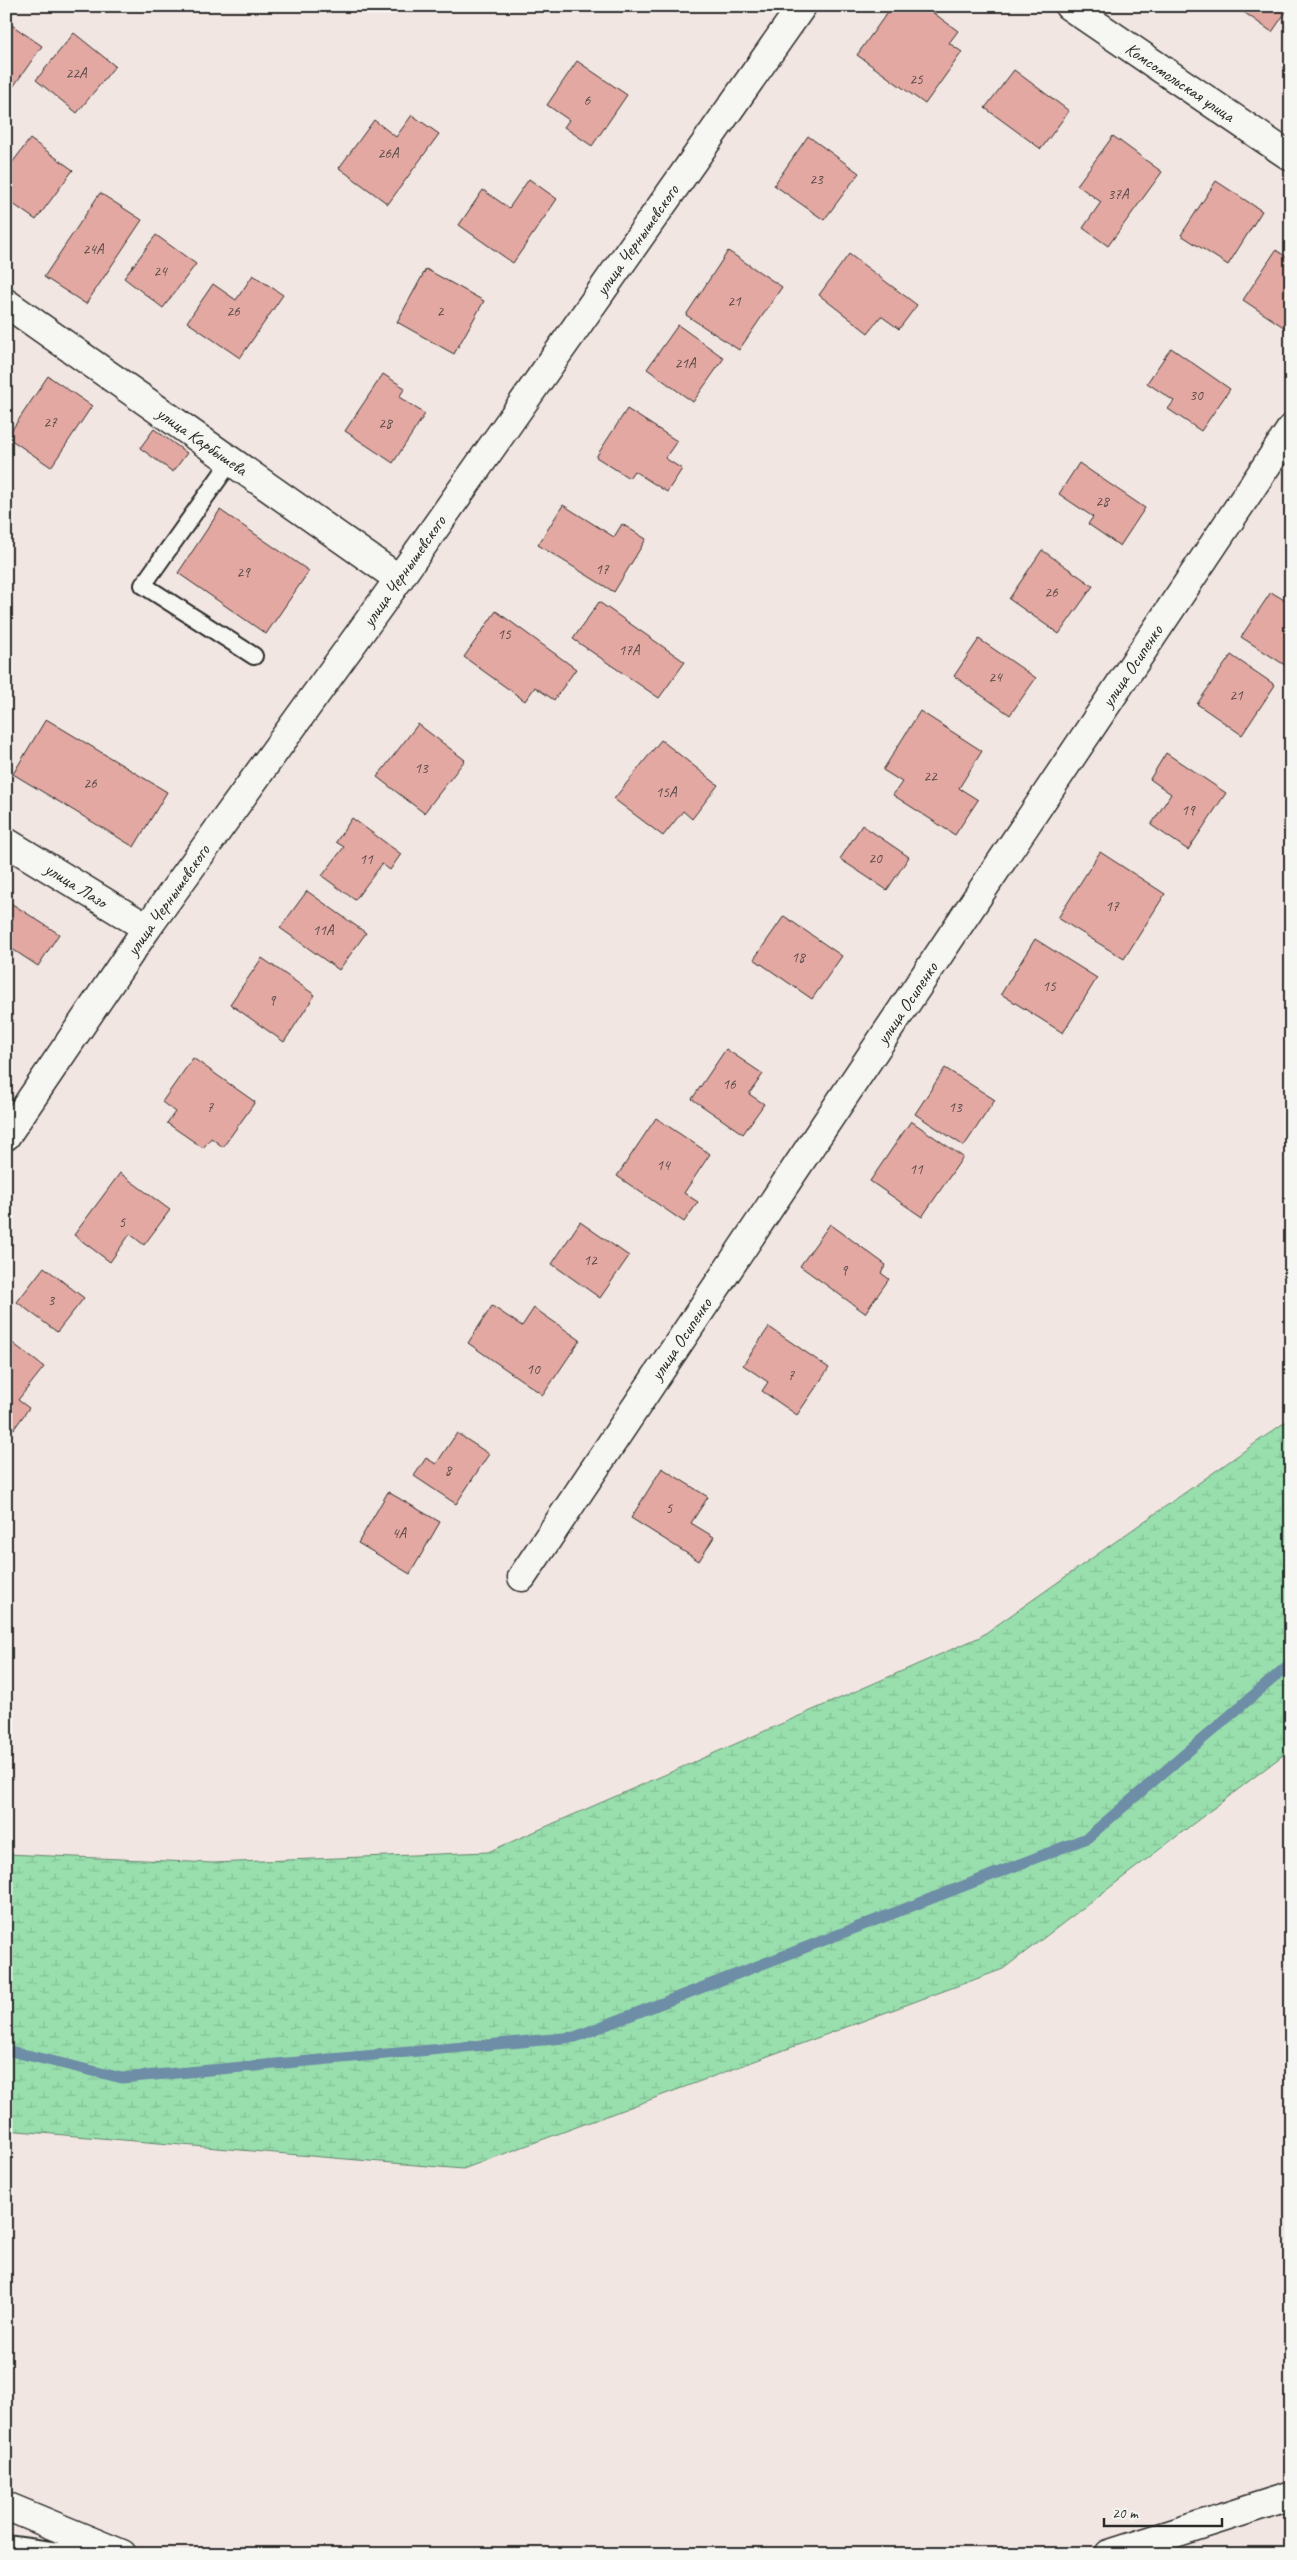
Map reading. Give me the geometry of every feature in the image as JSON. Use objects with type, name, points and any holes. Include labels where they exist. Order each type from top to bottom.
[{"type":"street","name":"улица Чернышевского","points":[[6,1136],[146,928],[399,580],[802,6]]},
{"type":"street","name":"Комсомольская улица","points":[[1068,6],[1291,157]]},
{"type":"street","name":"улица Карбышева","points":[[6,303],[399,580]]},
{"type":"street","name":"улица Осипенко","points":[[522,1576],[1291,429]]},
{"type":"street","name":"улица Лазо","points":[[6,842],[146,928]]},
{"type":"street","points":[[1109,2554],[1291,2496]]},
{"type":"street","points":[[6,2506],[122,2554]]},
{"type":"lane","points":[[231,461],[143,585],[254,656]]},
{"type":"lane","points":[[6,2544],[81,2554]]},
{"type":"green space","points":[[1291,1418],[1291,1749],[1003,1969],[463,2169],[6,2130],[6,1854],[213,1863],[488,1852],[980,1637]]},
{"type":"building","points":[[892,6],[924,6],[958,31],[949,43],[962,52],[925,104],[857,55]]},
{"type":"building","points":[[1235,6],[1290,6],[1272,32]]},
{"type":"building","points":[[6,21],[42,46],[6,97]]},
{"type":"building","points":[[74,33],[115,66],[77,113],[36,80]]},
{"type":"building","points":[[577,61],[627,95],[592,146],[564,127],[569,120],[547,105]]},
{"type":"building","points":[[1014,70],[1069,111],[1041,149],[985,108]]},
{"type":"building","points":[[412,115],[439,134],[388,204],[339,168],[374,120],[396,137]]},
{"type":"building","points":[[808,136],[859,173],[824,220],[774,185]]},
{"type":"building","points":[[1113,136],[1162,172],[1108,246],[1083,228],[1101,202],[1077,185]]},
{"type":"building","points":[[30,139],[73,170],[36,220],[6,199],[6,171]]},
{"type":"building","points":[[529,179],[557,199],[513,263],[459,225],[483,190],[509,208]]},
{"type":"building","points":[[1216,181],[1262,211],[1228,265],[1181,235]]},
{"type":"building","points":[[100,193],[142,220],[86,304],[44,277]]},
{"type":"building","points":[[156,235],[196,264],[163,308],[124,278]]},
{"type":"building","points":[[1276,250],[1291,260],[1291,332],[1243,300]]},
{"type":"building","points":[[728,251],[782,287],[739,350],[686,315]]},
{"type":"building","points":[[849,254],[917,305],[899,329],[881,316],[868,333],[819,295]]},
{"type":"building","points":[[426,269],[484,301],[454,354],[397,322]]},
{"type":"building","points":[[253,275],[283,295],[240,358],[187,322],[213,284],[236,300]]},
{"type":"building","points":[[678,325],[724,358],[693,402],[647,369]]},
{"type":"building","points":[[1171,348],[1230,389],[1201,431],[1168,409],[1174,401],[1147,383]]},
{"type":"building","points":[[383,374],[405,388],[399,397],[425,414],[393,463],[345,431]]},
{"type":"building","points":[[48,376],[92,406],[51,467],[7,437]]},
{"type":"building","points":[[627,409],[677,441],[665,458],[682,469],[667,492],[634,471],[629,478],[596,457]]},
{"type":"building","points":[[154,429],[187,453],[173,472],[140,448]]},
{"type":"building","points":[[1079,463],[1145,508],[1120,546],[1088,524],[1093,517],[1059,494]]},
{"type":"building","points":[[563,505],[614,537],[622,524],[646,539],[614,592],[538,545]]},
{"type":"building","points":[[220,510],[309,571],[266,634],[178,573]]},
{"type":"building","points":[[1042,550],[1093,586],[1059,634],[1009,599]]},
{"type":"building","points":[[1271,592],[1291,604],[1291,669],[1241,637]]},
{"type":"building","points":[[599,602],[685,662],[659,698],[573,639]]},
{"type":"building","points":[[496,611],[576,669],[554,700],[535,687],[525,701],[464,657]]},
{"type":"building","points":[[979,639],[1036,678],[1010,715],[954,676]]},
{"type":"building","points":[[1231,655],[1275,685],[1242,735],[1197,704]]},
{"type":"building","points":[[920,711],[982,751],[959,788],[978,800],[955,835],[893,795],[902,782],[883,770]]},
{"type":"building","points":[[46,719],[167,792],[134,847],[13,774]]},
{"type":"building","points":[[418,724],[465,760],[424,813],[377,777]]},
{"type":"building","points":[[661,740],[718,785],[692,819],[683,811],[663,836],[614,799]]},
{"type":"building","points":[[1166,753],[1226,793],[1188,850],[1151,825],[1171,794],[1150,779]]},
{"type":"building","points":[[352,818],[401,854],[390,870],[382,864],[355,900],[322,876],[344,847],[336,842]]},
{"type":"building","points":[[862,825],[909,857],[887,890],[840,859]]},
{"type":"building","points":[[1100,852],[1165,894],[1124,959],[1058,918]]},
{"type":"building","points":[[307,891],[366,933],[339,970],[280,928]]},
{"type":"building","points":[[6,900],[59,934],[38,966],[6,945]]},
{"type":"building","points":[[784,916],[842,956],[812,999],[754,959]]},
{"type":"building","points":[[1035,939],[1097,978],[1063,1033],[1001,994]]},
{"type":"building","points":[[262,958],[315,995],[284,1042],[230,1004]]},
{"type":"building","points":[[726,1049],[763,1074],[749,1094],[764,1104],[743,1134],[692,1099]]},
{"type":"building","points":[[193,1058],[255,1102],[223,1147],[211,1138],[203,1148],[167,1123],[175,1112],[162,1102]]},
{"type":"building","points":[[945,1068],[995,1100],[964,1146],[915,1114]]},
{"type":"building","points":[[656,1118],[710,1154],[684,1193],[698,1202],[684,1222],[617,1176]]},
{"type":"building","points":[[911,1121],[963,1157],[922,1217],[870,1181]]},
{"type":"building","points":[[120,1173],[170,1210],[144,1245],[130,1234],[110,1262],[74,1235]]},
{"type":"building","points":[[580,1222],[629,1256],[600,1298],[552,1264]]},
{"type":"building","points":[[830,1224],[886,1265],[881,1273],[889,1279],[865,1313],[800,1266]]},
{"type":"building","points":[[44,1267],[84,1298],[57,1332],[17,1302]]},
{"type":"building","points":[[492,1306],[522,1326],[534,1308],[580,1340],[543,1395],[468,1343]]},
{"type":"building","points":[[769,1327],[829,1368],[797,1415],[762,1391],[768,1382],[743,1365]]},
{"type":"building","points":[[6,1338],[44,1367],[18,1400],[29,1408],[14,1429],[6,1423]]},
{"type":"building","points":[[457,1433],[489,1454],[456,1504],[414,1476],[426,1458],[436,1464]]},
{"type":"building","points":[[662,1468],[708,1497],[691,1523],[714,1537],[699,1561],[631,1518]]},
{"type":"building","points":[[388,1492],[440,1522],[410,1574],[358,1543]]},
{"type":"waterway","points":[[6,2050],[122,2078],[575,2037],[1087,1838],[1291,1663]]}]
